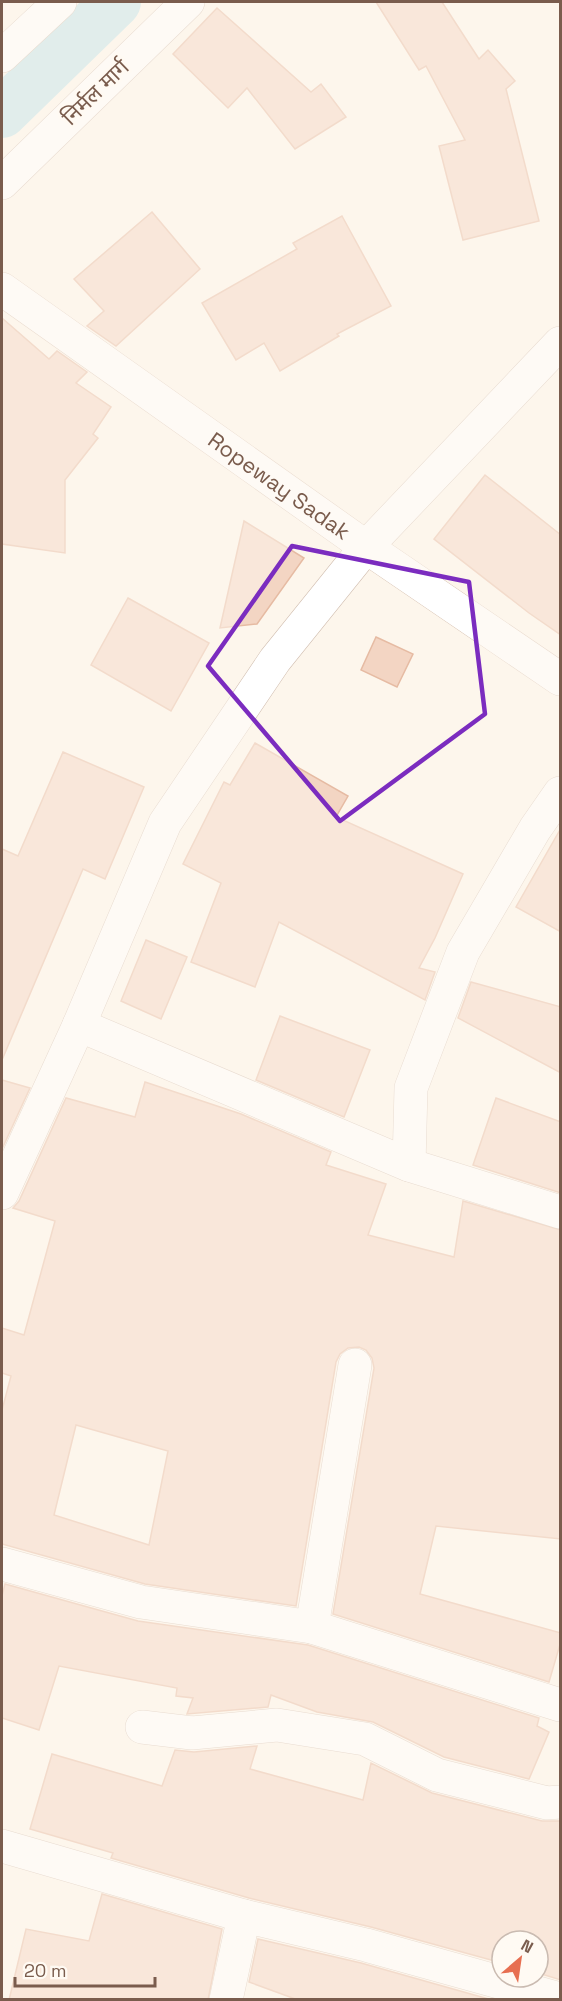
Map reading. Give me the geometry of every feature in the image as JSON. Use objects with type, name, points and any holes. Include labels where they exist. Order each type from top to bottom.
[{"type":"street","points":[[2,56],[60,2]]},
{"type":"street","name":"निर्मल मार्ग","points":[[2,183],[188,2]]},
{"type":"street","name":"Ropeway Sadak","points":[[2,289],[366,548],[561,679]]},
{"type":"street","points":[[2,1193],[79,1025],[165,823],[274,660],[366,548],[561,343]]},
{"type":"street","points":[[409,1165],[411,1088],[463,952],[535,829],[561,793]]},
{"type":"street","points":[[79,1025],[409,1165],[561,1212]]},
{"type":"street","points":[[312,1627],[355,1365]]},
{"type":"street","points":[[2,1564],[141,1602],[312,1627],[561,1705]]},
{"type":"street","points":[[142,1727],[192,1733],[277,1725],[365,1739],[437,1775],[547,1803],[561,1802]]},
{"type":"street","points":[[2,1846],[244,1916],[366,1944],[561,1998]]},
{"type":"street","points":[[226,2000],[244,1916]]},
{"type":"highlighted area","points":[[292,546],[469,582],[485,714],[340,821],[208,666]]},
{"type":"building","points":[[376,2],[442,2],[479,59],[488,50],[515,81],[506,89],[539,221],[463,240],[439,146],[465,140],[426,66],[419,70]]},
{"type":"building","points":[[217,8],[311,92],[321,84],[346,117],[295,149],[247,88],[228,108],[173,54]]},
{"type":"building","points":[[152,212],[200,269],[116,346],[87,326],[104,311],[74,279]]},
{"type":"building","points":[[342,216],[391,306],[337,334],[339,336],[280,371],[264,343],[236,360],[202,303],[297,249],[293,243]]},
{"type":"building","points":[[2,318],[49,359],[57,351],[87,372],[76,383],[111,407],[93,434],[98,438],[65,480],[65,553],[2,544]]},
{"type":"building","points":[[485,475],[561,535],[561,635],[434,539]]},
{"type":"building","points":[[244,521],[304,558],[257,624],[220,628]]},
{"type":"building","points":[[128,598],[209,643],[171,711],[91,665]]},
{"type":"building","points":[[376,637],[413,654],[397,687],[361,670]]},
{"type":"building","points":[[255,743],[348,796],[336,817],[463,874],[419,968],[435,972],[425,1000],[279,922],[255,987],[191,962],[221,883],[183,864],[224,782],[230,785]]},
{"type":"building","points":[[63,752],[144,787],[105,879],[83,869],[2,1060],[2,849],[18,856]]},
{"type":"building","points":[[561,828],[561,932],[516,907]]},
{"type":"building","points":[[146,940],[187,957],[161,1019],[121,1001]]},
{"type":"building","points":[[471,982],[561,1007],[561,1073],[458,1018]]},
{"type":"building","points":[[280,1016],[370,1050],[344,1117],[256,1080]]},
{"type":"building","points":[[2,1080],[30,1088],[2,1149]]},
{"type":"building","points":[[145,1082],[241,1114],[331,1152],[326,1165],[386,1184],[368,1235],[454,1257],[463,1201],[561,1230],[561,1539],[436,1526],[420,1594],[561,1633],[561,1641],[549,1682],[333,1614],[374,1368],[372,1358],[366,1350],[359,1347],[348,1348],[340,1354],[336,1362],[296,1606],[145,1584],[2,1544],[2,1410],[11,1376],[2,1373],[2,1328],[24,1335],[55,1221],[13,1208],[19,1201],[66,1098],[135,1117]],"holes":[[[76,1425],[168,1451],[149,1545],[54,1515]]]},
{"type":"building","points":[[496,1098],[561,1122],[561,1193],[473,1165]]},
{"type":"building","points":[[5,1584],[138,1621],[308,1645],[539,1718],[537,1726],[549,1732],[529,1779],[444,1757],[373,1722],[317,1712],[271,1695],[268,1707],[187,1714],[193,1698],[176,1696],[177,1688],[59,1666],[39,1730],[2,1718],[2,1596]]},
{"type":"building","points":[[257,1746],[250,1769],[363,1800],[371,1763],[432,1793],[542,1821],[561,1821],[561,1980],[550,1977],[550,1929],[490,1929],[490,1960],[371,1927],[249,1898],[111,1858],[113,1853],[30,1829],[52,1754],[162,1786],[175,1750],[194,1752]]},
{"type":"building","points":[[102,1894],[222,1929],[208,2000],[9,2000],[26,1929],[89,1941]]},
{"type":"building","points":[[258,1939],[361,1963],[492,2000],[298,2000],[249,1982]]},
{"type":"waterway","points":[[2,113],[116,2]]}]
